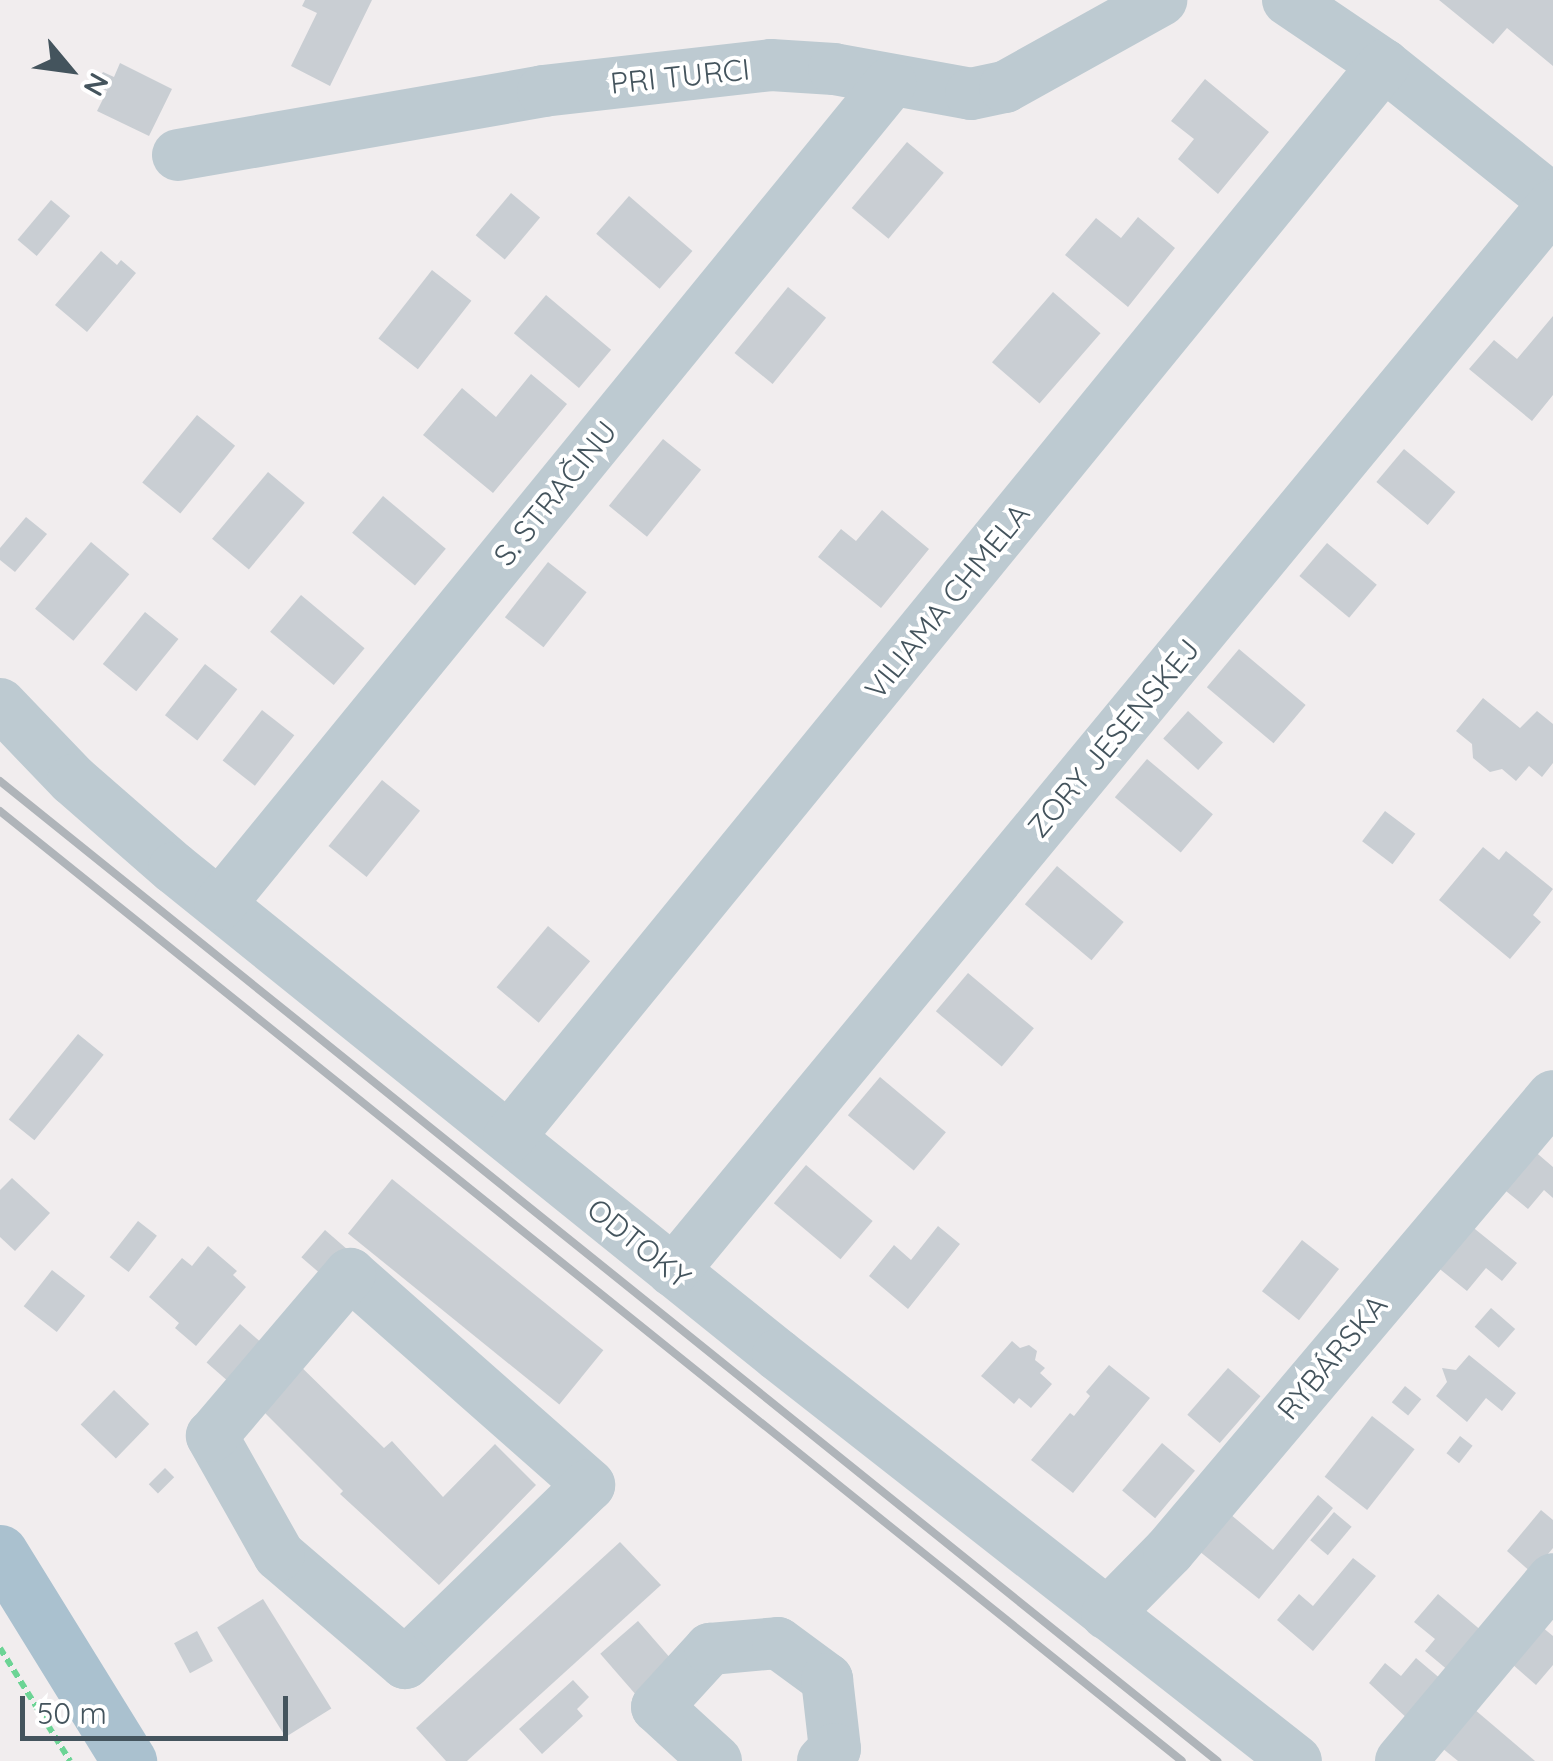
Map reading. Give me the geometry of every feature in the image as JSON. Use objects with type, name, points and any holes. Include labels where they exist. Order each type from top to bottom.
[{"type":"main road","points":[[0,1552],[128,1761]]},
{"type":"street","name":"PRI TURCI","points":[[178,154],[542,91],[770,65],[834,69],[971,94],[1006,87],[1161,0]]},
{"type":"street","points":[[1288,0],[1384,64],[1553,202]]},
{"type":"street","name":"VILIAMA CHMELA","points":[[510,1137],[1384,64]]},
{"type":"street","name":"S. STRAČINU","points":[[220,904],[890,82]]},
{"type":"street","name":"ZORY JESENSKEJ","points":[[673,1271],[1553,202]]},
{"type":"street","name":"ODTOKY","points":[[0,704],[73,780],[220,904],[673,1271],[1296,1761]]},
{"type":"street","name":"RYBÁRSKA","points":[[1107,1614],[1169,1551],[1553,1096]]},
{"type":"street","points":[[350,1274],[589,1484],[405,1663],[279,1555],[212,1436],[350,1274]]},
{"type":"street","points":[[1401,1761],[1553,1580]]},
{"type":"street","points":[[716,1761],[657,1707],[710,1650],[778,1643],[827,1679],[835,1749],[823,1761]]},
{"type":"path","points":[[0,1648],[70,1761]]},
{"type":"building","points":[[305,0],[372,0],[330,86],[291,66],[317,13],[302,6]]},
{"type":"building","points":[[1439,0],[1553,0],[1553,66],[1507,28],[1493,44]]},
{"type":"building","points":[[120,63],[172,89],[149,136],[97,111],[107,91],[95,85],[103,72],[114,77]]},
{"type":"building","points":[[1205,79],[1269,132],[1218,194],[1178,159],[1194,139],[1171,121]]},
{"type":"building","points":[[907,142],[944,173],[888,239],[852,208]]},
{"type":"building","points":[[511,193],[540,217],[505,260],[476,235]]},
{"type":"building","points":[[629,196],[692,251],[660,289],[596,234]]},
{"type":"building","points":[[51,200],[70,216],[37,256],[18,240]]},
{"type":"building","points":[[1138,217],[1175,248],[1128,307],[1065,255],[1096,218],[1121,238]]},
{"type":"building","points":[[101,251],[117,265],[121,260],[136,273],[87,332],[55,305]]},
{"type":"building","points":[[432,270],[471,301],[418,369],[378,339]]},
{"type":"building","points":[[788,287],[826,318],[773,384],[735,353]]},
{"type":"building","points":[[1053,292],[1101,333],[1040,404],[992,362]]},
{"type":"building","points":[[546,295],[611,350],[579,388],[514,333]]},
{"type":"building","points":[[1553,316],[1553,395],[1532,421],[1469,369],[1494,340],[1517,359]]},
{"type":"building","points":[[531,374],[567,404],[493,493],[423,435],[462,388],[496,417]]},
{"type":"building","points":[[197,415],[235,446],[180,513],[142,483]]},
{"type":"building","points":[[663,439],[701,470],[647,537],[609,506]]},
{"type":"building","points":[[1404,449],[1455,492],[1428,525],[1376,482]]},
{"type":"building","points":[[268,472],[305,503],[249,569],[212,539]]},
{"type":"building","points":[[383,496],[446,549],[415,585],[352,533]]},
{"type":"building","points":[[882,510],[929,549],[881,608],[818,557],[841,529],[856,541]]},
{"type":"building","points":[[26,517],[47,534],[15,572],[0,560],[0,548]]},
{"type":"building","points":[[91,542],[129,574],[73,641],[35,609]]},
{"type":"building","points":[[1327,543],[1377,585],[1349,618],[1299,576]]},
{"type":"building","points":[[548,562],[587,592],[544,647],[505,617]]},
{"type":"building","points":[[301,595],[365,648],[334,685],[270,632]]},
{"type":"building","points":[[145,612],[178,639],[136,691],[103,664]]},
{"type":"building","points":[[1239,649],[1306,705],[1274,743],[1207,687]]},
{"type":"building","points":[[205,664],[237,689],[197,740],[165,715]]},
{"type":"building","points":[[1483,698],[1520,728],[1537,711],[1553,724],[1553,763],[1542,777],[1529,766],[1516,781],[1502,769],[1490,772],[1473,758],[1472,744],[1456,731]]},
{"type":"building","points":[[262,710],[294,735],[255,786],[223,760]]},
{"type":"building","points":[[1188,711],[1223,742],[1198,770],[1163,738]]},
{"type":"building","points":[[1147,759],[1213,814],[1181,853],[1115,797]]},
{"type":"building","points":[[382,780],[420,811],[367,877],[329,846]]},
{"type":"building","points":[[1385,811],[1415,834],[1392,864],[1362,841]]},
{"type":"building","points":[[1483,847],[1499,860],[1506,851],[1553,889],[1533,915],[1541,922],[1510,959],[1439,900]]},
{"type":"building","points":[[1057,866],[1124,922],[1092,960],[1025,904]]},
{"type":"building","points":[[548,926],[590,961],[539,1023],[497,987]]},
{"type":"building","points":[[968,973],[1034,1028],[1002,1067],[936,1011]]},
{"type":"building","points":[[78,1034],[104,1055],[34,1140],[9,1119]]},
{"type":"building","points":[[880,1077],[946,1132],[914,1171],[848,1115]]},
{"type":"building","points":[[1532,1149],[1553,1167],[1553,1198],[1544,1190],[1528,1209],[1501,1187]]},
{"type":"building","points":[[806,1165],[873,1221],[841,1259],[774,1203]]},
{"type":"building","points":[[12,1178],[50,1213],[15,1251],[0,1237],[0,1190]]},
{"type":"building","points":[[392,1179],[603,1350],[559,1405],[348,1233]]},
{"type":"building","points":[[138,1221],[157,1236],[129,1272],[110,1257]]},
{"type":"building","points":[[1470,1225],[1517,1263],[1502,1281],[1486,1268],[1467,1291],[1436,1266]]},
{"type":"building","points":[[938,1226],[960,1244],[908,1309],[869,1276],[894,1245],[911,1260]]},
{"type":"building","points":[[325,1230],[351,1253],[328,1280],[301,1257]]},
{"type":"building","points":[[1302,1240],[1339,1269],[1299,1320],[1262,1291]]},
{"type":"building","points":[[208,1246],[237,1271],[233,1275],[246,1287],[196,1346],[175,1328],[179,1323],[149,1297],[182,1258],[192,1266]]},
{"type":"building","points":[[52,1270],[85,1296],[57,1332],[24,1306]]},
{"type":"building","points":[[1491,1308],[1515,1329],[1499,1348],[1475,1327]]},
{"type":"building","points":[[240,1324],[264,1345],[231,1383],[207,1362]]},
{"type":"building","points":[[1012,1341],[1020,1348],[1029,1345],[1037,1351],[1035,1360],[1045,1368],[1040,1373],[1052,1384],[1031,1408],[1019,1398],[1014,1404],[981,1376]]},
{"type":"building","points":[[1469,1355],[1516,1393],[1502,1411],[1486,1398],[1467,1422],[1436,1396],[1447,1382],[1442,1368],[1456,1370]]},
{"type":"building","points":[[290,1356],[384,1448],[392,1441],[443,1497],[495,1444],[536,1485],[439,1585],[340,1494],[343,1491],[249,1397]]},
{"type":"building","points":[[1109,1365],[1150,1398],[1073,1493],[1031,1460],[1070,1413],[1074,1416],[1090,1396],[1086,1392]]},
{"type":"building","points":[[1228,1368],[1260,1396],[1220,1443],[1187,1415]]},
{"type":"building","points":[[1405,1386],[1421,1399],[1408,1416],[1392,1402]]},
{"type":"building","points":[[114,1390],[149,1424],[116,1459],[81,1425]]},
{"type":"building","points":[[1372,1416],[1415,1449],[1367,1510],[1325,1477]]},
{"type":"building","points":[[1460,1436],[1473,1446],[1459,1463],[1446,1453]]},
{"type":"building","points":[[1162,1443],[1195,1471],[1155,1518],[1122,1490]]},
{"type":"building","points":[[165,1468],[174,1477],[158,1493],[149,1484]]},
{"type":"building","points":[[1318,1495],[1333,1508],[1259,1599],[1199,1551],[1230,1514],[1273,1550]]},
{"type":"building","points":[[1541,1510],[1553,1520],[1553,1548],[1532,1573],[1507,1551]]},
{"type":"building","points":[[1334,1512],[1352,1527],[1328,1555],[1310,1540]]},
{"type":"building","points":[[620,1542],[661,1585],[467,1761],[446,1761],[416,1728]]},
{"type":"building","points":[[1353,1558],[1376,1576],[1313,1651],[1277,1620],[1299,1594],[1313,1606]]},
{"type":"building","points":[[1438,1594],[1483,1632],[1449,1671],[1425,1651],[1435,1639],[1414,1622]]},
{"type":"building","points":[[263,1599],[331,1708],[286,1737],[217,1628]]},
{"type":"building","points":[[638,1621],[675,1663],[637,1696],[600,1654]]},
{"type":"building","points":[[1542,1627],[1553,1636],[1553,1665],[1536,1685],[1512,1664]]},
{"type":"building","points":[[197,1631],[213,1661],[190,1673],[174,1643]]},
{"type":"building","points":[[1416,1658],[1442,1680],[1409,1720],[1369,1683],[1385,1663],[1401,1676]]},
{"type":"building","points":[[573,1680],[589,1697],[577,1709],[583,1716],[542,1754],[519,1729]]},
{"type":"building","points":[[1474,1709],[1535,1761],[1458,1761],[1442,1748]]},
{"type":"railway","points":[[0,781],[1217,1761]]},
{"type":"railway","points":[[0,811],[1182,1761]]}]
